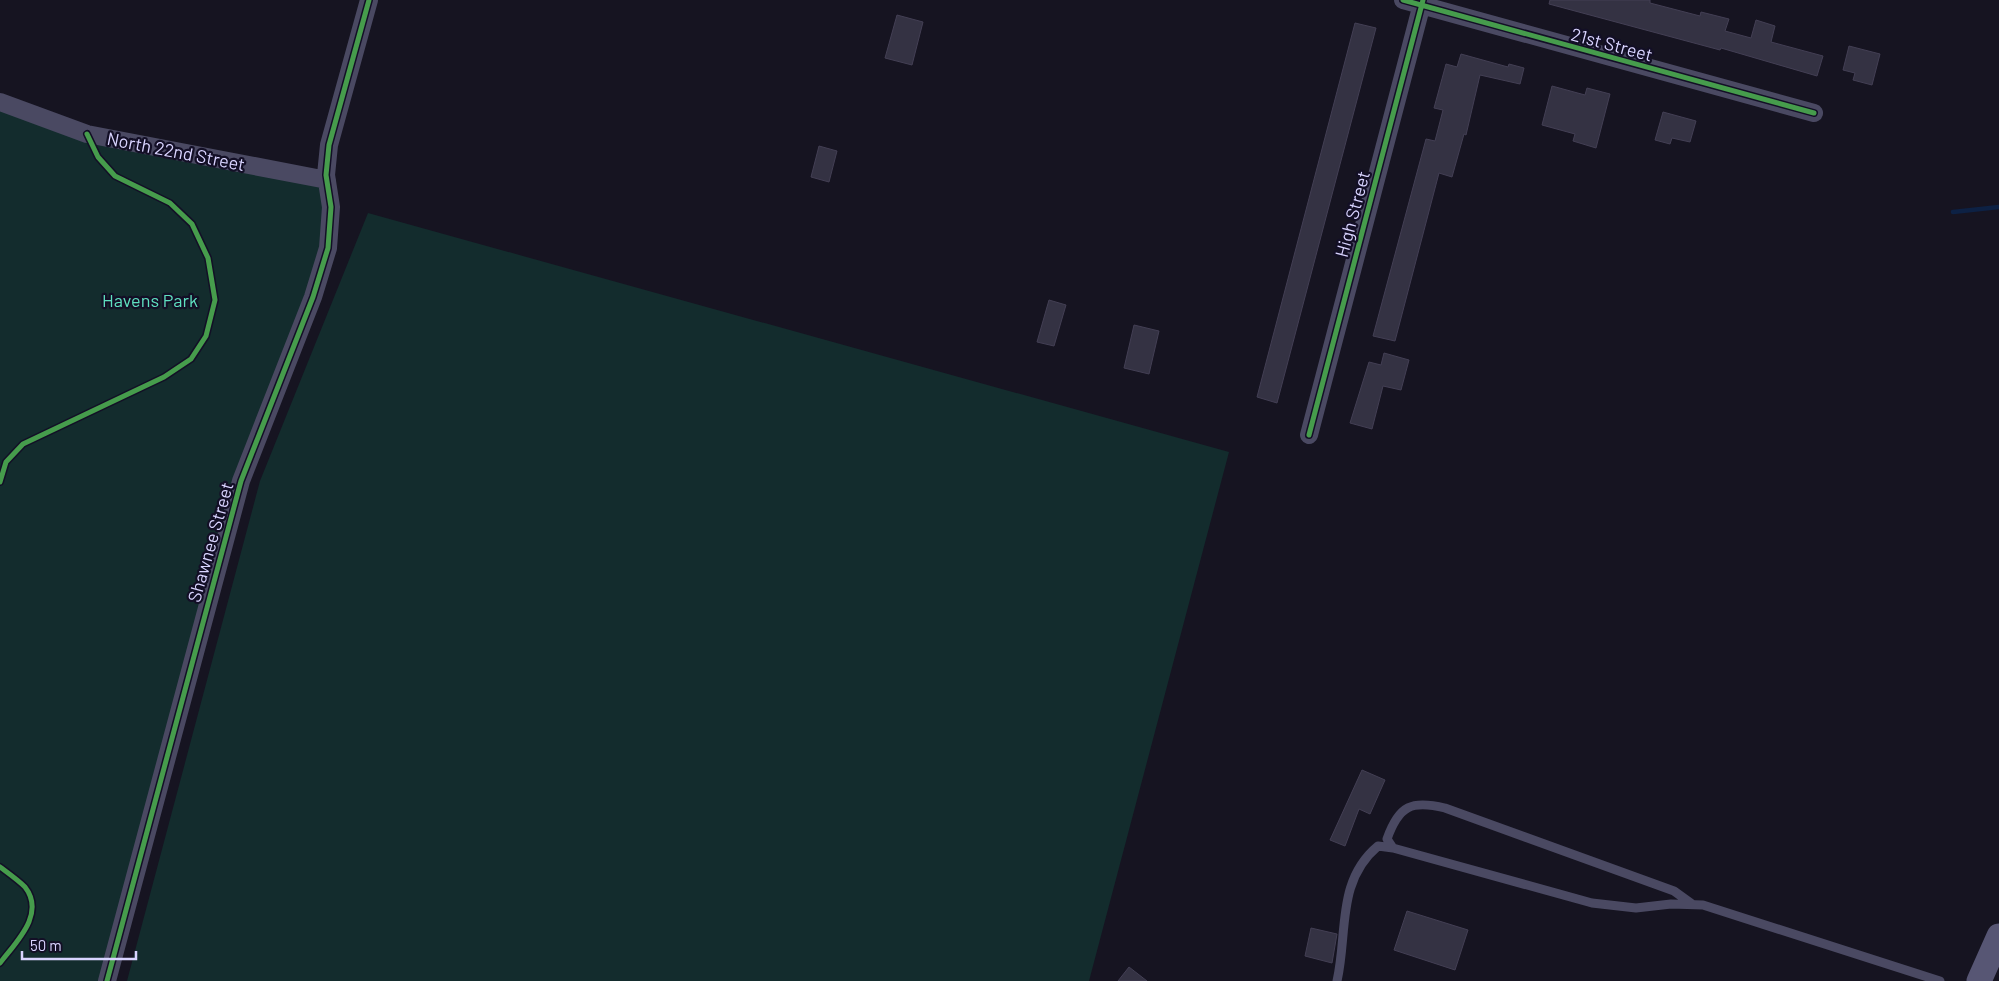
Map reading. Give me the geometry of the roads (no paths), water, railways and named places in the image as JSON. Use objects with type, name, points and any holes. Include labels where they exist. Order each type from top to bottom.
[{"type":"main road","points":[[1979,981],[1999,936]]},
{"type":"street","name":"Shawnee Street","points":[[107,981],[241,481],[306,314],[328,248],[331,207],[327,180],[329,145],[369,0]]},
{"type":"street","name":"21st Street","points":[[1403,0],[1422,3],[1814,114]]},
{"type":"street","name":"High Street","points":[[1309,435],[1422,3]]},
{"type":"street","name":"North 22nd Street","points":[[0,102],[87,134],[327,180]]},
{"type":"lane","points":[[1393,848],[1387,839],[1393,821],[1410,805],[1424,803],[1445,808],[1674,891],[1693,905]]},
{"type":"lane","points":[[1336,981],[1347,899],[1354,876],[1365,857],[1378,846],[1393,848],[1592,903],[1636,908],[1671,904],[1703,905],[1940,981]]},
{"type":"waterway","points":[[1953,212],[1999,207]]},
{"type":"park label","name":"Havens Park","points":[[150,300]]}]
